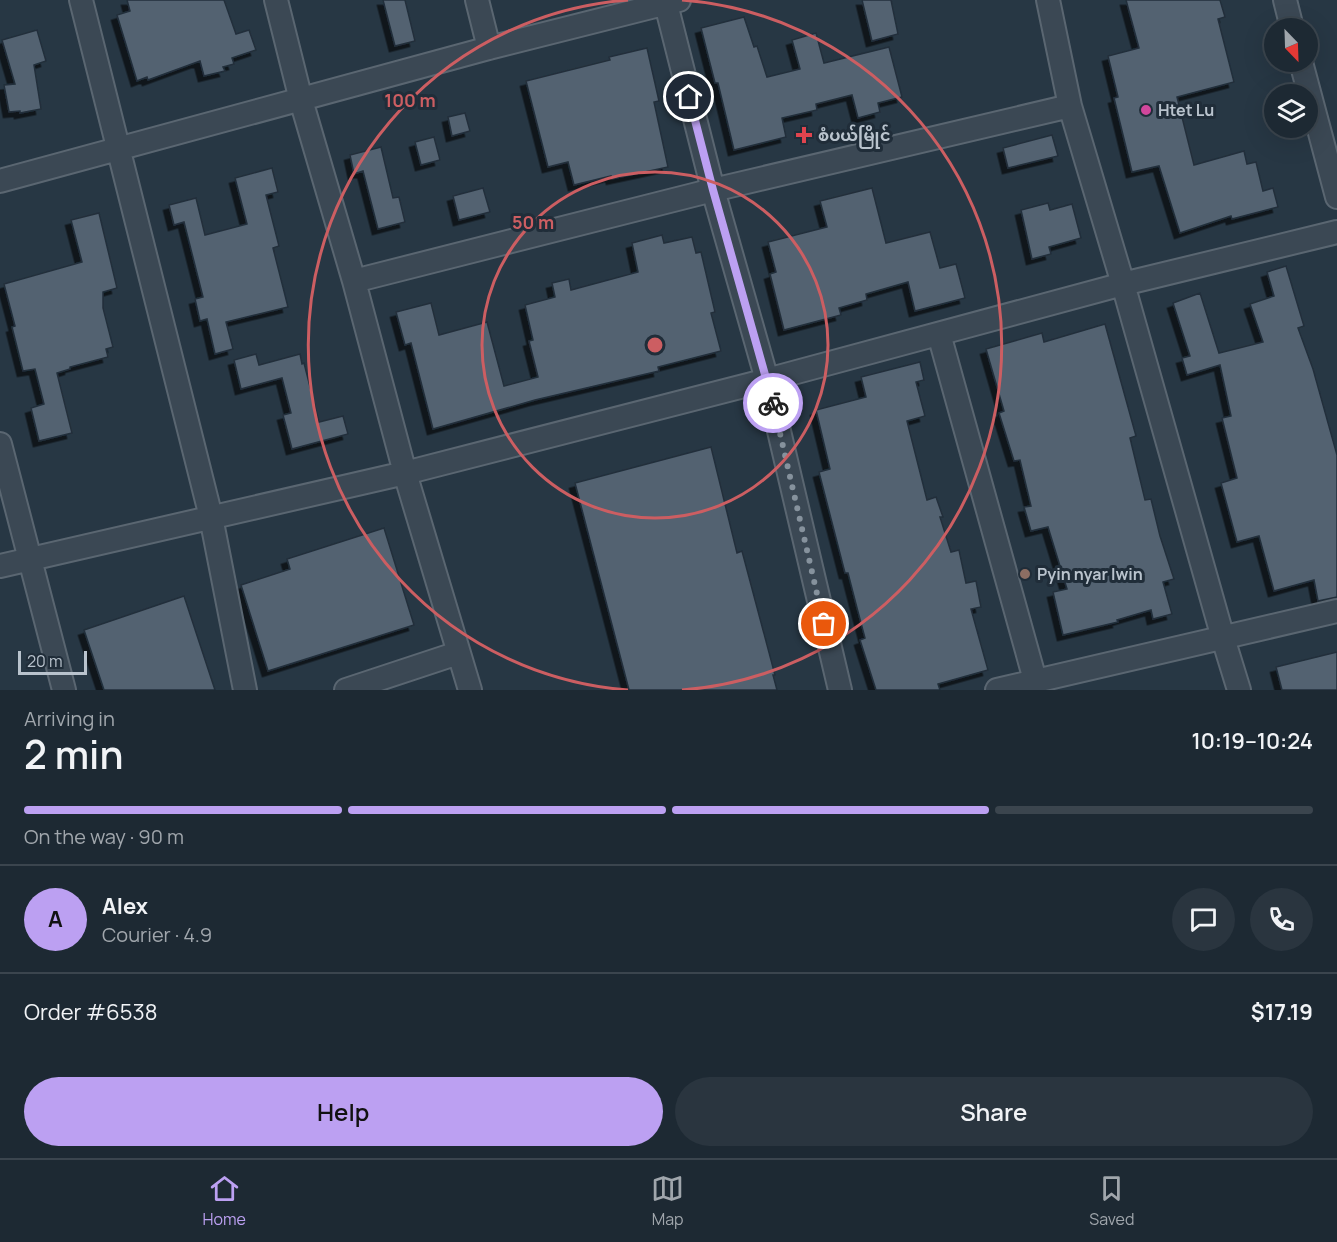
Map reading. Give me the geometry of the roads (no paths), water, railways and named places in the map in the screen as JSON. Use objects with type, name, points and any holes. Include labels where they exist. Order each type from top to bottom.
[{"type":"street","points":[[81,0],[211,517],[245,690]]},
{"type":"street","points":[[276,0],[301,100],[354,281],[405,473],[470,690]]},
{"type":"street","points":[[477,0],[489,48]]},
{"type":"street","points":[[1048,0],[1070,106],[1239,690]]},
{"type":"street","points":[[1284,0],[1289,18]]},
{"type":"street","points":[[0,181],[670,1],[713,190],[767,380],[840,690]]},
{"type":"street","points":[[1304,72],[1337,197]]},
{"type":"street","points":[[354,281],[713,190],[1070,106]]},
{"type":"street","points":[[0,566],[30,557],[405,473],[767,380],[1123,284],[1337,232]]},
{"type":"street","points":[[939,334],[1035,680]]},
{"type":"street","points":[[0,444],[64,690]]},
{"type":"street","points":[[997,690],[1337,611]]},
{"type":"street","points":[[346,690],[458,653]]},
{"type":"place","name":"Htet Lu","points":[[1146,110]]},
{"type":"place","name":"စံပယ်မြိုင်","points":[[804,135]]},
{"type":"place","name":"Pyin nyar lwin","points":[[1025,574]]}]
